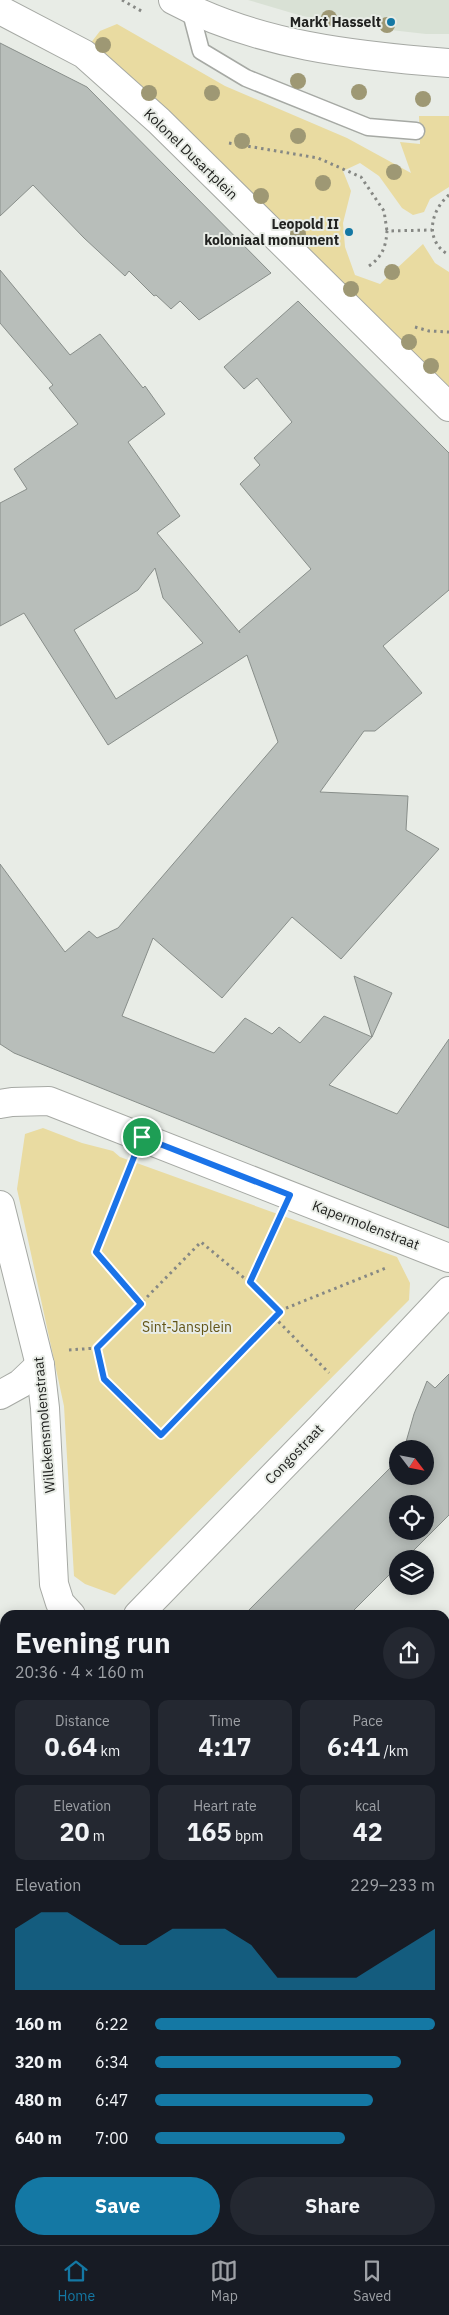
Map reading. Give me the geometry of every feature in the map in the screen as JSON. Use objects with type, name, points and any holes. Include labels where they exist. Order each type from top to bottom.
[{"type":"street","points":[[181,5],[271,38],[358,54],[449,63]]},
{"type":"street","name":"Kolonel Dusartplein","points":[[0,10],[84,54],[188,151],[449,407]]},
{"type":"street","name":"Kapermolenstraat","points":[[0,1104],[48,1101],[440,1254]]},
{"type":"street","name":"Willekensmolenstraat","points":[[0,1205],[39,1359],[45,1408],[54,1584],[60,1602],[67,1610]]},
{"type":"street","name":"Congostraat","points":[[143,1610],[449,1291]]},
{"type":"street","points":[[0,1395],[20,1384],[39,1359]]},
{"type":"lane","points":[[181,5],[201,51],[246,78],[368,127],[416,131]]},
{"type":"path","points":[[188,151],[202,142],[221,142],[318,158],[362,177],[381,206],[387,231],[386,244],[380,258],[369,266]]},
{"type":"path","points":[[449,195],[440,203],[433,216],[432,230],[436,242],[449,255]]},
{"type":"path","points":[[387,231],[432,230]]},
{"type":"path","points":[[412,326],[429,331],[449,332]]},
{"type":"path","points":[[141,1304],[96,1252],[142,1137]]},
{"type":"path","points":[[250,1282],[290,1195]]},
{"type":"path","points":[[39,1359],[97,1348],[201,1242],[250,1282],[280,1312]]},
{"type":"path","points":[[97,1348],[104,1379],[161,1435],[280,1312],[440,1254]]},
{"type":"path","points":[[274,1318],[351,1395]]},
{"type":"shaded area","name":"Markt Hasselt","points":[[248,0],[449,0],[449,34],[426,34],[364,27],[302,16]]},
{"type":"green space","points":[[117,24],[225,86],[347,138],[411,173],[400,142],[420,144],[419,116],[449,116],[449,187],[430,199],[424,212],[413,215],[402,208],[379,176],[360,163],[343,171],[351,191],[343,223],[345,247],[355,275],[380,284],[423,244],[435,263],[449,272],[449,388],[90,44],[100,31]]},
{"type":"green space","name":"Sint-Jansplein","points":[[43,1128],[82,1143],[113,1151],[120,1157],[397,1257],[410,1283],[409,1300],[115,1595],[85,1584],[74,1576],[64,1406],[17,1189],[25,1134]]},
{"type":"building","points":[[0,43],[87,87],[271,273],[199,320],[180,301],[171,309],[156,295],[154,296],[129,271],[125,276],[84,238],[33,185],[0,216]]},
{"type":"building","points":[[0,270],[70,355],[100,334],[143,388],[145,386],[165,414],[128,442],[180,516],[157,533],[240,633],[239,631],[311,569],[240,484],[260,465],[254,458],[292,422],[257,378],[244,389],[224,367],[298,301],[449,453],[449,590],[383,646],[422,693],[375,731],[364,731],[320,792],[408,796],[406,830],[439,849],[341,959],[292,917],[222,998],[153,938],[122,1016],[214,1053],[245,1018],[272,1034],[279,1027],[300,1043],[324,1016],[372,1037],[329,1085],[397,1114],[449,1039],[449,1228],[14,1053],[0,1044],[0,864],[65,952],[89,931],[97,938],[118,928],[278,742],[247,655],[108,745],[24,613],[0,626],[0,503],[27,489],[14,469],[78,424],[49,388],[53,385],[0,323]],"holes":[[[155,568],[163,598],[203,643],[116,699],[74,630],[138,590]]]},
{"type":"building","points":[[354,976],[392,993],[372,1037]]},
{"type":"building","points":[[449,1374],[449,1515],[434,1530],[434,1495],[389,1495],[389,1540],[424,1540],[414,1550],[389,1550],[389,1575],[354,1610],[249,1610],[389,1469],[389,1485],[434,1485],[434,1440],[407,1440],[427,1381],[435,1388]]},
{"type":"place","name":"Markt Hasselt","points":[[391,22]]},
{"type":"place","name":"Leopold II koloniaal monument","points":[[349,232]]},
{"type":"route","points":[[142,1137],[290,1195],[250,1282],[280,1312],[161,1435],[104,1379],[97,1348],[141,1304],[96,1252],[142,1137]]}]
